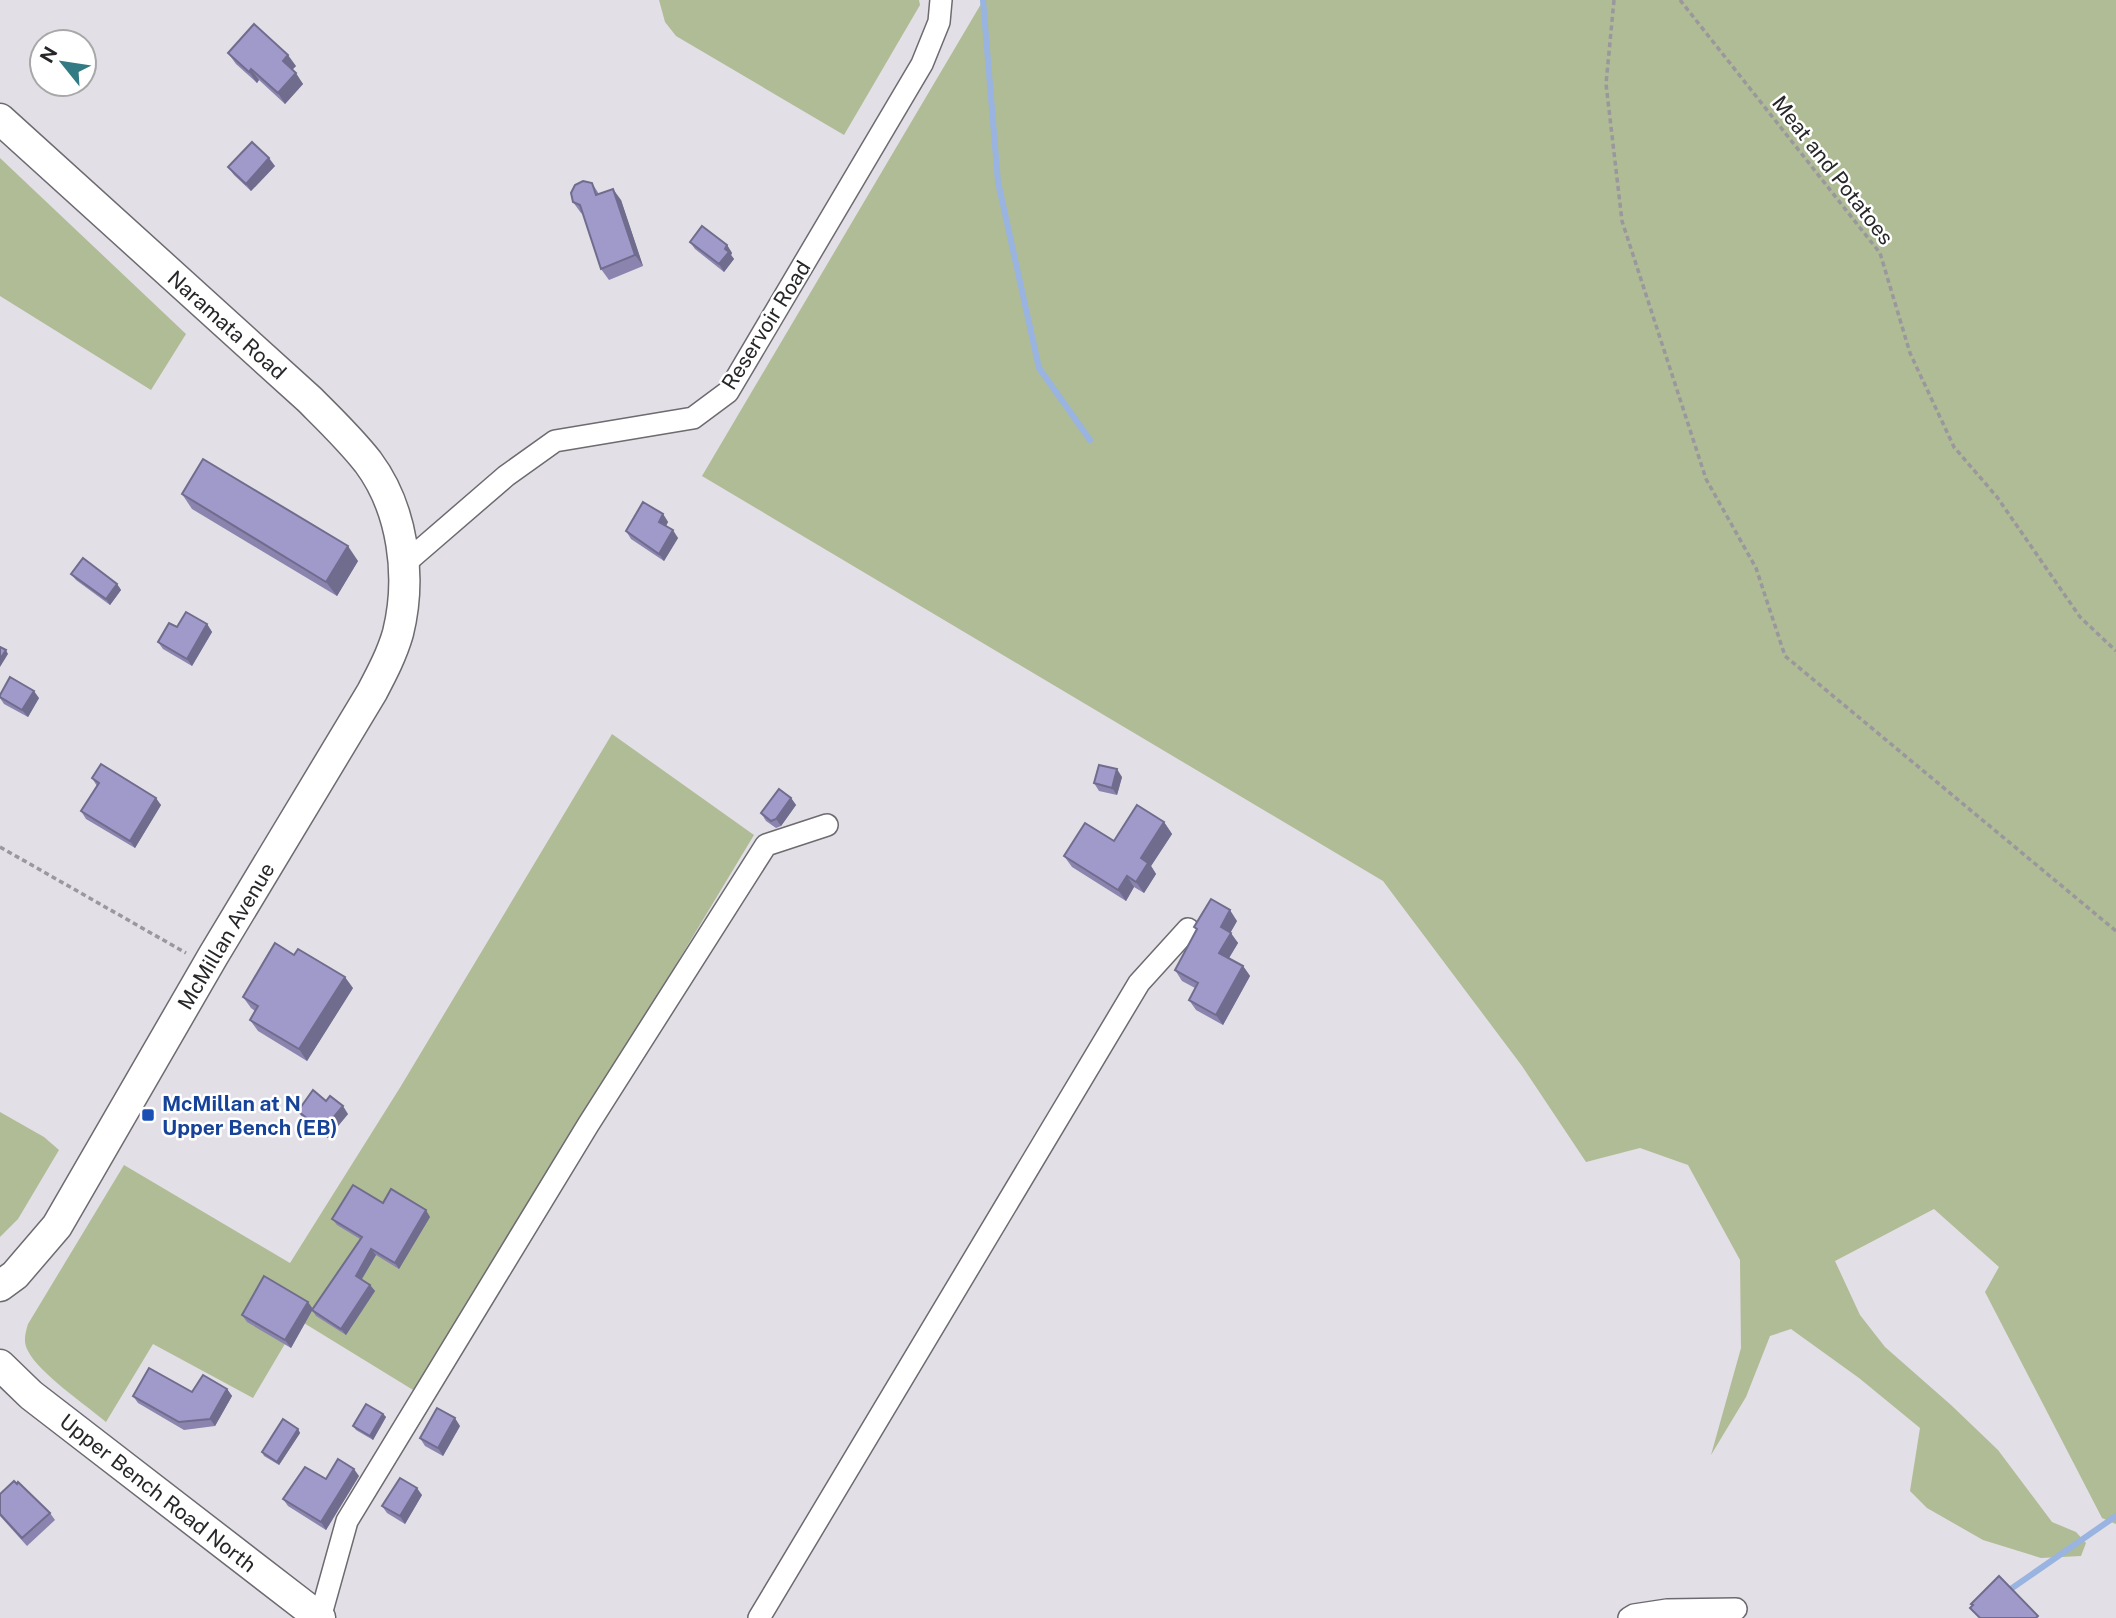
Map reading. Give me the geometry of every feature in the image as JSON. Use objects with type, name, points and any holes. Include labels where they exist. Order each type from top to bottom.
[{"type":"main road","name":"Naramata Road","points":[[0,119],[309,399],[348,438],[369,464],[393,510],[403,565]]},
{"type":"main road","name":"McMillan Avenue","points":[[0,1286],[15,1275],[57,1226],[207,966],[384,670],[398,632],[404,595],[403,565]]},
{"type":"main road","name":"Upper Bench Road North","points":[[0,1365],[31,1395],[320,1618]]},
{"type":"street","name":"Reservoir Road","points":[[403,565],[506,476],[555,442],[693,418],[727,392],[922,64],[939,22],[941,0]]},
{"type":"street","points":[[320,1618],[347,1521],[581,1136],[766,845],[827,825]]},
{"type":"street","points":[[759,1618],[1139,983],[1188,929]]},
{"type":"street","points":[[1629,1618],[1667,1610],[1736,1609]]},
{"type":"path","points":[[1614,0],[1606,84],[1622,221],[1706,480],[1756,568],[1786,656],[2116,931]]},
{"type":"path","name":"Meat and Potatoes","points":[[1680,0],[1880,253],[1910,353],[1954,447],[1997,497],[2080,617],[2116,651]]},
{"type":"path","points":[[0,846],[207,966]]},
{"type":"green space","points":[[659,0],[919,0],[920,5],[844,135],[676,36],[665,22]]},
{"type":"green space","points":[[980,0],[2116,0],[2116,1524],[2102,1518],[1985,1292],[1999,1267],[1934,1209],[1835,1261],[1860,1315],[1885,1347],[1998,1450],[2052,1522],[2076,1532],[2086,1543],[2081,1556],[2041,1558],[1983,1540],[1927,1508],[1910,1491],[1920,1428],[1859,1378],[1791,1329],[1770,1336],[1746,1397],[1711,1455],[1741,1348],[1740,1260],[1688,1165],[1640,1148],[1586,1162],[1522,1066],[1383,881],[702,476],[981,4]]},
{"type":"green space","points":[[0,158],[186,334],[151,390],[0,296]]},
{"type":"green space","points":[[612,734],[754,835],[418,1393],[299,1320],[253,1398],[153,1344],[106,1422],[42,1369],[28,1351],[25,1338],[28,1324],[124,1165],[290,1263],[401,1086]]},
{"type":"green space","points":[[0,1112],[44,1137],[59,1150],[18,1219],[0,1237]]},
{"type":"building","points":[[254,24],[288,55],[283,61],[296,73],[278,93],[228,53]]},
{"type":"building","points":[[252,142],[269,158],[246,184],[228,167]]},
{"type":"building","points":[[583,181],[592,183],[596,195],[613,189],[635,255],[601,269],[580,205],[573,202],[571,193],[575,185]]},
{"type":"building","points":[[702,226],[727,245],[725,249],[729,252],[719,264],[690,242]]},
{"type":"building","points":[[203,459],[348,546],[326,582],[182,494]]},
{"type":"building","points":[[643,502],[663,514],[659,522],[673,530],[659,554],[626,531]]},
{"type":"building","points":[[83,558],[117,584],[106,599],[71,574]]},
{"type":"building","points":[[186,612],[207,624],[187,659],[158,642],[169,623],[177,627]]},
{"type":"building","points":[[0,647],[6,650],[0,659]]},
{"type":"building","points":[[10,677],[34,691],[22,710],[0,697]]},
{"type":"building","points":[[101,764],[156,798],[130,841],[81,811],[99,783],[92,778]]},
{"type":"building","points":[[1099,765],[1117,769],[1112,788],[1094,783]]},
{"type":"building","points":[[779,789],[791,798],[776,819],[771,821],[761,813]]},
{"type":"building","points":[[1137,805],[1164,822],[1141,858],[1148,863],[1136,882],[1127,876],[1118,890],[1064,856],[1085,823],[1114,841]]},
{"type":"building","points":[[1211,899],[1230,910],[1221,927],[1231,933],[1219,953],[1243,966],[1216,1015],[1189,1000],[1198,983],[1175,970],[1197,929],[1194,927]]},
{"type":"building","points":[[275,943],[294,955],[298,949],[345,977],[299,1049],[250,1020],[258,1006],[243,997]]},
{"type":"building","points":[[313,1090],[326,1101],[330,1096],[343,1106],[322,1131],[298,1111]]},
{"type":"building","points":[[353,1185],[383,1203],[391,1189],[426,1210],[395,1263],[371,1249],[356,1276],[370,1285],[341,1329],[312,1310],[362,1237],[332,1219]]},
{"type":"building","points":[[264,1276],[308,1302],[285,1340],[242,1315]]},
{"type":"building","points":[[149,1368],[192,1392],[203,1375],[227,1389],[210,1419],[179,1422],[133,1396]]},
{"type":"building","points":[[366,1404],[383,1414],[370,1436],[353,1426]]},
{"type":"building","points":[[437,1408],[455,1418],[438,1448],[420,1438]]},
{"type":"building","points":[[283,1419],[298,1429],[277,1462],[262,1452]]},
{"type":"building","points":[[338,1459],[354,1469],[321,1522],[283,1499],[305,1467],[326,1479]]},
{"type":"building","points":[[400,1478],[417,1488],[400,1516],[382,1506]]},
{"type":"building","points":[[14,1481],[50,1513],[22,1538],[0,1514],[0,1494]]},
{"type":"building","points":[[1999,1576],[2038,1616],[2036,1618],[1980,1618],[1970,1608]]},
{"type":"waterway","points":[[983,0],[998,182],[1039,368],[1090,440]]},
{"type":"waterway","points":[[2005,1593],[2116,1516]]},
{"type":"place","name":"McMillan at N Upper Bench (EB)","points":[[148,1115]]}]
